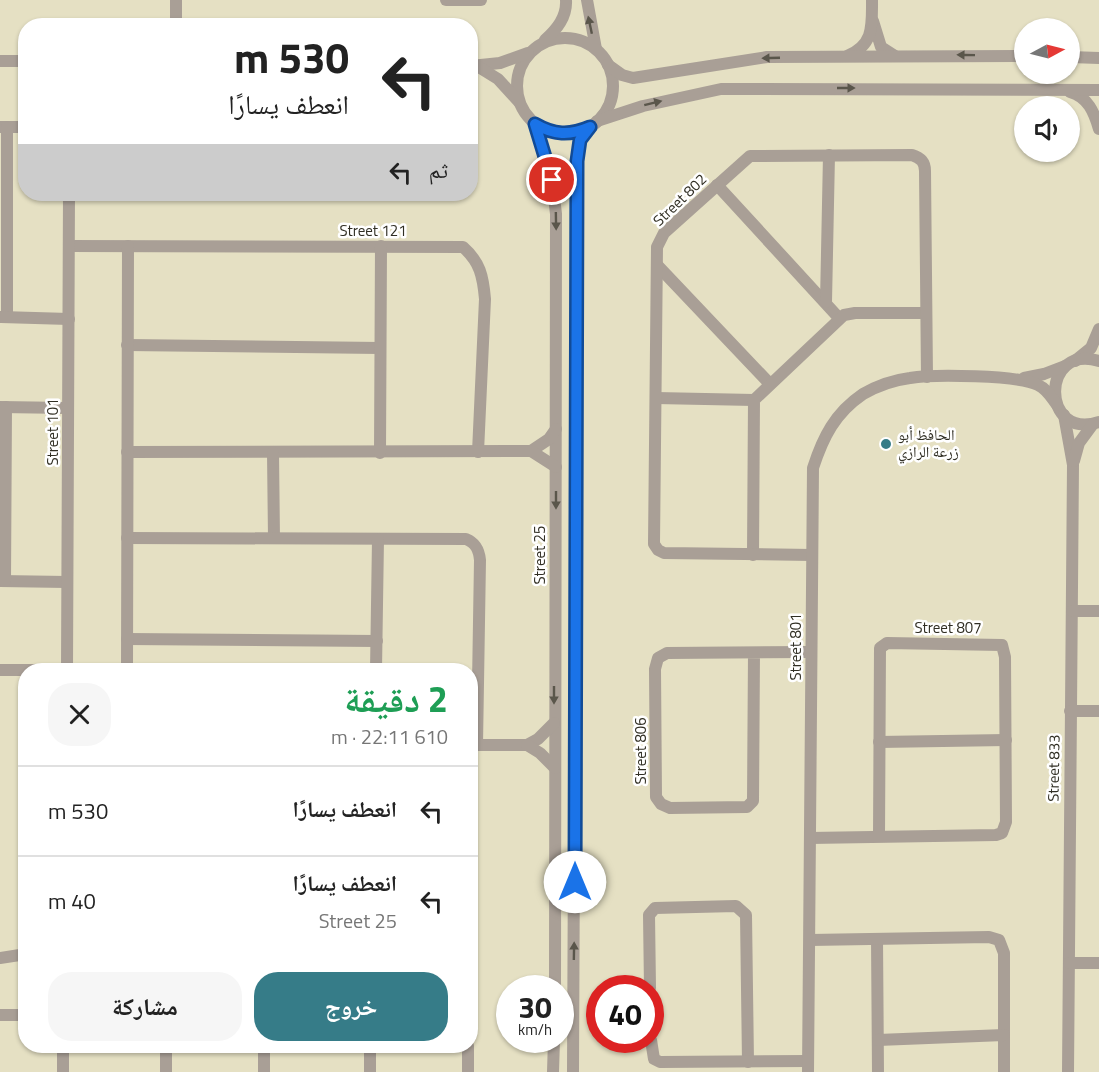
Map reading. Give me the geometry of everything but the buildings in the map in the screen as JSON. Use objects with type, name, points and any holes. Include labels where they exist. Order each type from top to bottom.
[{"type":"street","points":[[176,0],[176,18]]},
{"type":"street","points":[[446,0],[481,0]]},
{"type":"street","points":[[520,104],[518,76],[523,62],[560,23],[564,15],[566,0]]},
{"type":"street","points":[[587,0],[596,49]]},
{"type":"street","points":[[843,58],[860,51],[869,38],[872,0]]},
{"type":"street","points":[[872,19],[881,47],[895,56]]},
{"type":"street","points":[[478,65],[514,60],[559,38],[579,40],[596,49],[608,65],[622,75],[633,78],[767,57],[1014,56]]},
{"type":"street","points":[[1080,57],[1099,58]]},
{"type":"street","points":[[0,61],[18,61]]},
{"type":"street","points":[[573,1072],[577,161],[580,140],[609,105],[613,85],[608,65]]},
{"type":"street","points":[[478,68],[498,79],[535,124],[547,131],[562,134],[576,133],[643,106],[721,89],[1099,90]]},
{"type":"street","points":[[1060,90],[1086,100],[1095,115],[1099,129]]},
{"type":"street","name":"Street 25","points":[[535,124],[552,180],[556,214],[555,975]]},
{"type":"street","points":[[3,127],[3,317],[69,319]]},
{"type":"street","points":[[826,302],[829,155]]},
{"type":"street","name":"Street 802","points":[[812,555],[664,553],[654,544],[657,247],[664,233],[750,156],[912,155],[922,161],[925,171],[927,377]]},
{"type":"street","points":[[717,185],[839,318]]},
{"type":"street","name":"Street 101","points":[[67,663],[69,201]]},
{"type":"street","name":"Street 121","points":[[69,246],[463,246],[477,258],[483,276],[485,299],[478,452]]},
{"type":"street","points":[[127,663],[128,246]]},
{"type":"street","points":[[380,453],[381,246]]},
{"type":"street","points":[[657,265],[770,384]]},
{"type":"street","points":[[753,555],[754,400],[839,318],[855,313],[926,313]]},
{"type":"street","points":[[1072,363],[1091,348],[1099,329]]},
{"type":"street","points":[[127,345],[380,348]]},
{"type":"street","points":[[1072,363],[1090,359],[1099,362]]},
{"type":"street","name":"Street 801","points":[[808,1067],[813,468],[823,436],[841,411],[864,394],[886,384],[927,377],[1014,379],[1044,374],[1072,363]]},
{"type":"street","name":"Street 833","points":[[1068,1072],[1072,465],[1055,382],[1072,363]]},
{"type":"street","name":"Street 801","points":[[1014,379],[1043,387],[1060,410]]},
{"type":"street","points":[[656,398],[754,400]]},
{"type":"street","points":[[67,582],[2,581],[3,407],[68,408]]},
{"type":"street","points":[[1060,410],[1083,424],[1096,423]]},
{"type":"street","name":"Street 833","points":[[1072,465],[1079,443],[1096,423]]},
{"type":"street","points":[[531,452],[549,440],[556,428]]},
{"type":"street","points":[[127,452],[531,452],[556,468]]},
{"type":"street","points":[[273,453],[274,538]]},
{"type":"street","points":[[127,538],[466,539],[477,548],[480,560],[477,663]]},
{"type":"street","points":[[376,663],[378,539]]},
{"type":"street","points":[[1072,611],[1099,611]]},
{"type":"street","points":[[127,639],[376,641]]},
{"type":"street","name":"Street 807","points":[[810,838],[996,836],[1002,833],[1006,822],[1005,657],[1002,645],[887,643],[880,648],[878,656],[879,837]]},
{"type":"street","name":"Street 806","points":[[754,653],[753,801],[747,807],[670,808],[661,804],[656,797],[655,669],[658,658],[667,653],[811,652]]},
{"type":"street","points":[[0,670],[18,670]]},
{"type":"street","points":[[1070,711],[1099,711]]},
{"type":"street","points":[[478,745],[527,745],[554,723]]},
{"type":"street","points":[[879,742],[1006,740]]},
{"type":"street","points":[[527,745],[555,768]]},
{"type":"street","points":[[555,859],[563,864],[575,861]]},
{"type":"street","points":[[650,975],[649,915],[656,908],[736,906],[743,910],[746,915],[748,1062]]},
{"type":"street","points":[[810,940],[989,937],[999,940],[1004,953],[1004,1072]]},
{"type":"street","points":[[877,939],[878,1072]]},
{"type":"street","points":[[0,958],[18,955]]},
{"type":"street","points":[[1069,963],[1099,963]]},
{"type":"street","points":[[0,1015],[18,1015]]},
{"type":"street","points":[[878,1040],[1004,1035]]},
{"type":"street","points":[[63,1053],[63,1072]]},
{"type":"street","points":[[166,1053],[166,1072]]},
{"type":"street","points":[[264,1053],[264,1072]]},
{"type":"street","points":[[370,1053],[370,1072]]},
{"type":"street","points":[[468,1053],[468,1072]]},
{"type":"street","points":[[553,1072],[554,1053]]},
{"type":"street","points":[[651,1053],[654,1059],[660,1062],[748,1062],[808,1067]]},
{"type":"place","name":"الحافظ أبو زرعة الرازي","points":[[886,444]]},
{"type":"route","points":[[552,180],[535,124],[547,131],[562,134],[576,133],[590,127],[580,140],[577,161],[575,882]]}]
